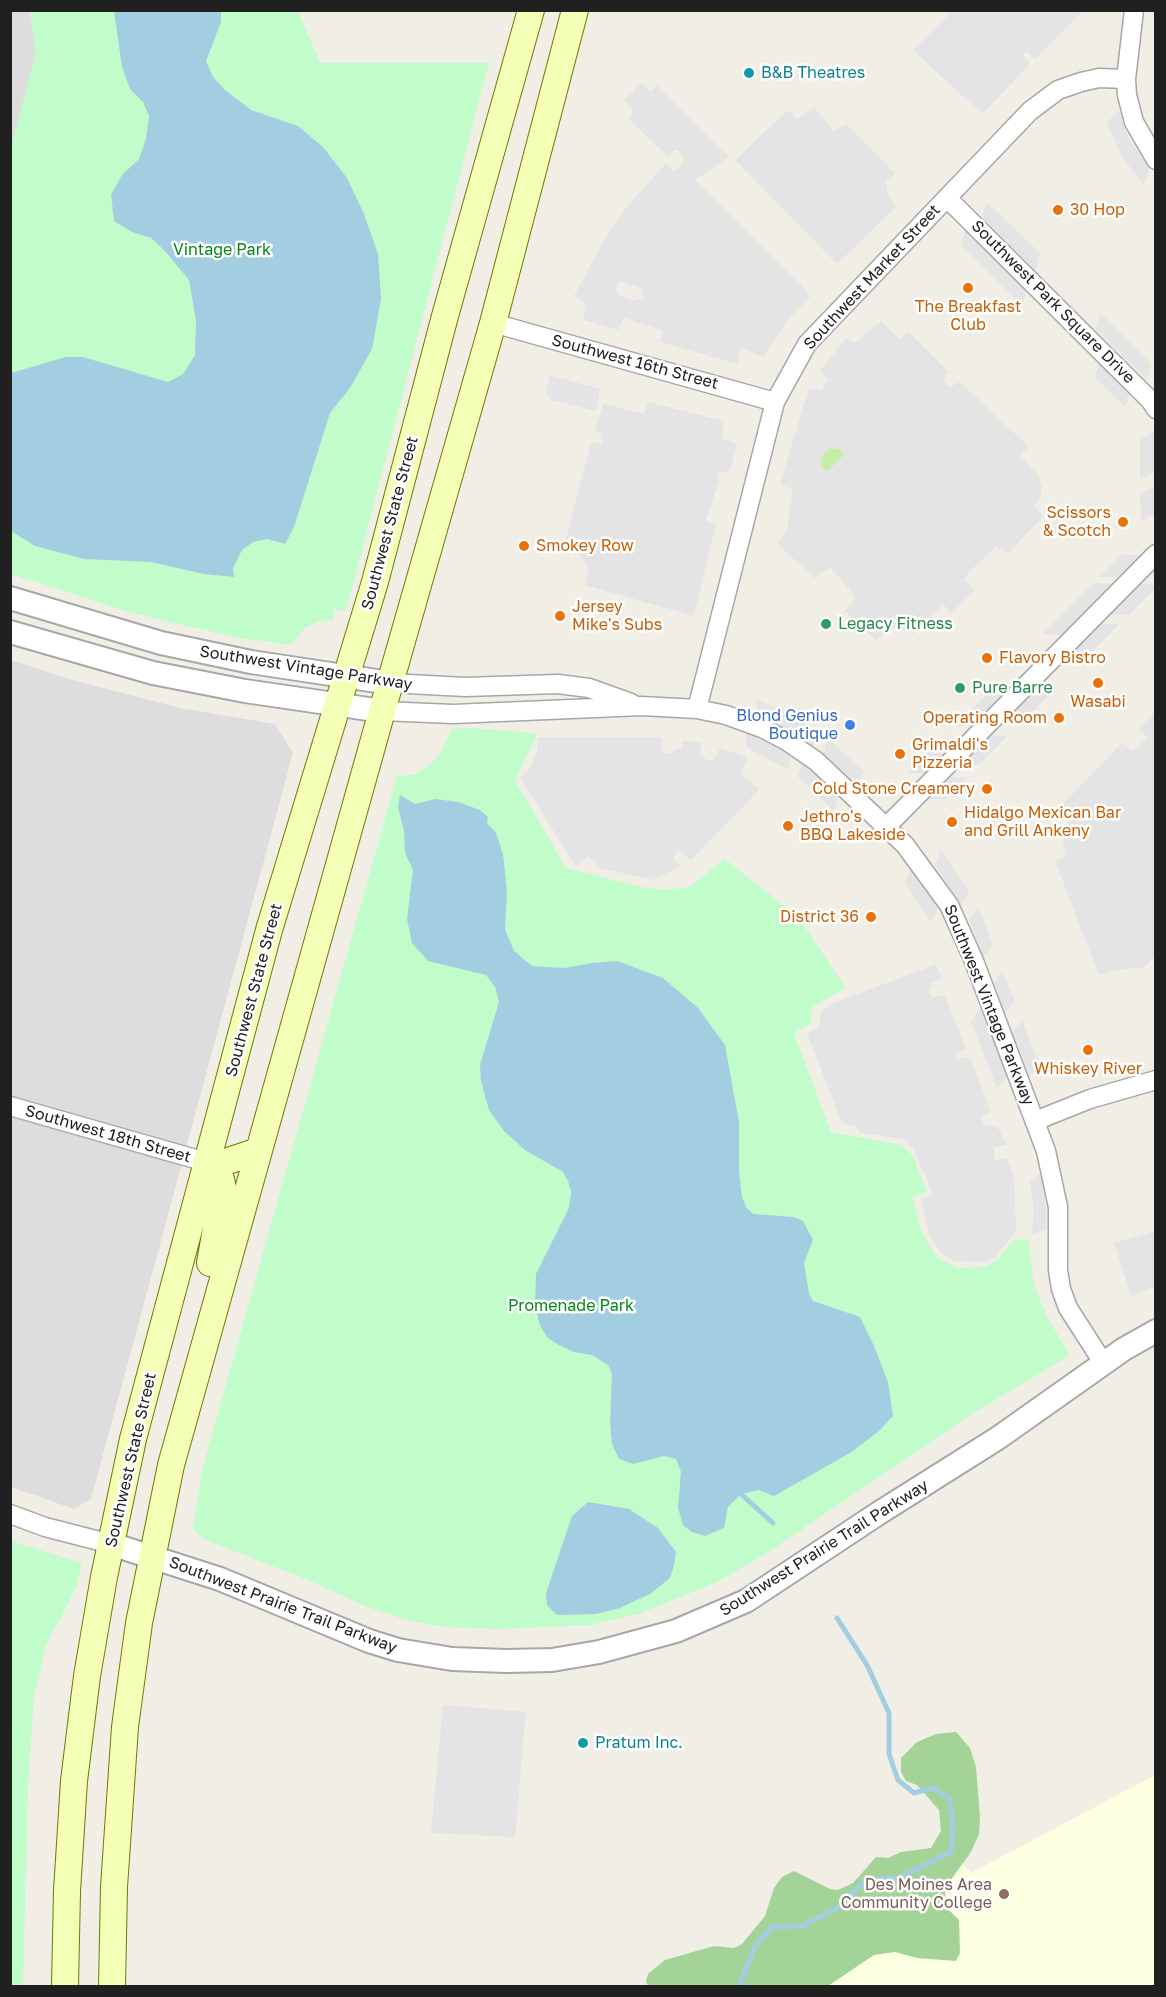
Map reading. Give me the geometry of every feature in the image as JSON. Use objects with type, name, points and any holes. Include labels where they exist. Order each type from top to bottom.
[{"type":"main road","name":"Southwest State Street","points":[[65,1986],[67,1891],[74,1781],[87,1676],[133,1438],[269,930],[375,582],[445,316],[531,10]]},
{"type":"main road","points":[[112,1986],[114,1887],[125,1727],[151,1556],[194,1376],[493,323],[574,10]]},
{"type":"main road","points":[[206,1162],[222,1164],[258,1151]]},
{"type":"main road","points":[[194,1376],[201,1312],[222,1197],[221,1179],[206,1162]]},
{"type":"street","points":[[1134,10],[1126,79],[1134,122],[1155,160]]},
{"type":"street","name":"Southwest Market Street","points":[[697,709],[776,402],[807,344],[1030,111],[1058,90],[1099,78],[1126,79]]},
{"type":"street","name":"Southwest Park Square Drive","points":[[947,198],[1150,400],[1155,409]]},
{"type":"street","name":"Southwest 16th Street","points":[[493,323],[776,402]]},
{"type":"street","points":[[886,827],[1155,554]]},
{"type":"street","name":"Southwest Vintage Parkway","points":[[10,598],[161,643],[251,662],[390,683],[465,687],[558,684],[589,688],[642,706]]},
{"type":"street","name":"Southwest Vintage Parkway","points":[[10,632],[153,673],[245,691],[382,711],[453,714],[642,706],[697,709],[732,717],[788,741],[816,762],[886,827],[937,884],[950,905],[974,961],[1035,1121],[1054,1179],[1058,1207],[1058,1270],[1061,1289],[1068,1308],[1104,1364]]},
{"type":"street","points":[[1035,1121],[1090,1099],[1155,1080]]},
{"type":"street","name":"Southwest 18th Street","points":[[10,1106],[206,1162]]},
{"type":"street","name":"Southwest Prairie Trail Parkway","points":[[10,1514],[45,1527],[151,1556],[264,1595],[369,1641],[416,1654],[506,1661],[552,1660],[599,1652],[676,1631],[746,1601],[998,1438],[1155,1331]]},
{"type":"shaded area","points":[[11,11],[30,11],[36,53],[11,150]]},
{"type":"shaded area","points":[[952,11],[1083,11],[1035,59],[1028,52],[1024,53],[1023,55],[1030,64],[982,114],[913,50]]},
{"type":"shaded area","points":[[641,83],[651,92],[657,85],[729,157],[695,180],[802,285],[810,297],[791,316],[763,357],[745,349],[739,352],[738,364],[660,342],[662,330],[624,318],[618,330],[584,320],[585,302],[574,296],[605,238],[625,209],[666,163],[674,171],[683,163],[683,156],[678,150],[674,150],[668,157],[628,118],[633,113],[632,107],[624,101]],"holes":[[[619,281],[631,286],[633,284],[643,290],[642,298],[634,301],[619,295],[616,290]]]},
{"type":"shaded area","points":[[814,107],[834,131],[846,124],[895,173],[886,182],[888,195],[896,207],[837,264],[735,160],[788,110],[797,119]]},
{"type":"shaded area","points":[[1119,111],[1128,137],[1149,169],[1144,185],[1122,157],[1107,122]]},
{"type":"shaded area","points":[[987,202],[1040,253],[1036,271],[982,217]]},
{"type":"shaded area","points":[[965,231],[1027,291],[1022,306],[961,245]]},
{"type":"shaded area","points":[[1100,313],[1151,364],[1147,380],[1096,329]]},
{"type":"shaded area","points":[[881,321],[899,339],[909,332],[949,372],[943,380],[950,387],[960,382],[1028,446],[1021,456],[1039,476],[1042,488],[1040,499],[1034,506],[1043,516],[1008,554],[996,546],[967,574],[964,580],[975,590],[951,614],[944,605],[913,634],[895,627],[876,641],[845,611],[856,597],[830,567],[814,578],[778,544],[787,529],[793,490],[780,484],[809,388],[821,391],[829,380],[820,371],[846,338],[855,343]],"holes":[[[830,448],[840,449],[844,455],[827,472],[821,466],[821,457]]]},
{"type":"shaded area","points":[[1099,361],[1130,392],[1126,408],[1095,377]]},
{"type":"shaded area","points":[[550,375],[600,389],[596,411],[551,400],[546,391]]},
{"type":"shaded area","points":[[648,402],[724,421],[722,438],[737,444],[730,471],[716,473],[719,481],[706,520],[716,524],[694,616],[585,585],[589,569],[580,555],[563,551],[591,443],[602,443],[601,434],[595,431],[603,404],[644,414]]},
{"type":"shaded area","points":[[1154,431],[1154,472],[1140,480],[1140,440]]},
{"type":"shaded area","points":[[1155,486],[1155,513],[1141,522],[1140,494]]},
{"type":"shaded area","points":[[1122,555],[1141,555],[1118,577],[1100,577]]},
{"type":"shaded area","points":[[1094,583],[1111,584],[1061,635],[1043,634]]},
{"type":"shaded area","points":[[1140,584],[1155,585],[1155,588],[1129,615],[1110,615]]},
{"type":"shaded area","points":[[1101,624],[1119,624],[1085,659],[1067,658]]},
{"type":"shaded area","points":[[11,660],[69,679],[180,708],[275,724],[293,753],[91,1499],[74,1509],[11,1487]]},
{"type":"shaded area","points":[[1041,685],[1058,686],[1023,722],[1005,721]]},
{"type":"shaded area","points":[[988,693],[1004,693],[972,726],[956,726]]},
{"type":"shaded area","points":[[756,699],[796,717],[816,731],[813,746],[791,731],[757,715]]},
{"type":"shaded area","points":[[1155,712],[1155,956],[1144,967],[1111,971],[1099,975],[1055,861],[1066,856],[1063,842],[1069,816],[1061,806],[1123,742],[1132,751],[1147,737],[1139,728]]},
{"type":"shaded area","points":[[746,732],[790,754],[789,770],[746,747]]},
{"type":"shaded area","points":[[990,736],[1007,736],[979,765],[963,764]]},
{"type":"shaded area","points":[[538,737],[661,737],[662,752],[667,754],[681,748],[683,741],[701,743],[700,754],[708,761],[714,760],[720,748],[746,757],[747,760],[741,774],[760,789],[691,860],[677,850],[673,859],[680,866],[654,880],[600,868],[589,856],[576,866],[520,778],[529,770],[538,749]]},
{"type":"shaded area","points":[[827,738],[864,771],[859,786],[824,754]]},
{"type":"shaded area","points":[[942,738],[958,739],[925,773],[908,773]]},
{"type":"shaded area","points":[[802,763],[838,795],[834,811],[798,777]]},
{"type":"shaded area","points":[[951,777],[967,778],[946,799],[928,799]]},
{"type":"shaded area","points":[[941,849],[969,892],[961,904],[935,865]]},
{"type":"shaded area","points":[[912,868],[939,907],[931,922],[905,883]]},
{"type":"shaded area","points":[[979,908],[993,946],[983,957],[969,920]]},
{"type":"shaded area","points":[[936,964],[942,979],[932,983],[929,992],[932,998],[945,995],[966,1049],[957,1053],[956,1059],[970,1057],[991,1112],[980,1117],[984,1124],[998,1128],[1007,1145],[994,1147],[994,1160],[1007,1158],[1014,1179],[1016,1230],[996,1257],[983,1262],[955,1261],[941,1253],[929,1234],[921,1199],[933,1195],[914,1150],[904,1139],[860,1133],[856,1126],[842,1123],[807,1033],[819,1027],[821,1012],[832,1004]]},
{"type":"shaded area","points":[[1002,972],[1015,1001],[1005,1013],[994,983]]},
{"type":"shaded area","points":[[980,1008],[1008,1076],[997,1088],[971,1022]]},
{"type":"shaded area","points":[[1022,1020],[1039,1063],[1030,1076],[1012,1032]]},
{"type":"shaded area","points":[[1043,1170],[1047,1229],[1032,1234],[1034,1210],[1030,1182]]},
{"type":"shaded area","points":[[1155,1231],[1155,1287],[1131,1296],[1114,1243]]},
{"type":"shaded area","points":[[443,1705],[526,1712],[515,1837],[431,1833]]},
{"type":"shaded area","name":"Des Moines Area Community College","points":[[1155,1775],[1155,1986],[739,1986],[951,1852],[971,1873]]},
{"type":"green space","name":"Vintage Park","points":[[30,11],[298,11],[320,63],[489,63],[346,611],[334,609],[333,620],[319,621],[305,628],[291,645],[234,637],[129,612],[11,574],[10,150],[36,54]]},
{"type":"green space","points":[[830,448],[840,449],[844,455],[827,472],[822,469],[820,462],[823,452]]},
{"type":"green space","name":"Promenade Park","points":[[469,728],[537,735],[515,780],[566,868],[641,887],[664,890],[689,887],[725,859],[798,917],[846,988],[812,1007],[811,1023],[794,1033],[831,1132],[902,1145],[913,1156],[927,1192],[912,1197],[921,1230],[936,1257],[957,1268],[986,1267],[999,1258],[1013,1240],[1028,1239],[1034,1285],[1048,1319],[1070,1355],[972,1414],[764,1555],[715,1583],[638,1614],[589,1625],[499,1629],[443,1627],[406,1620],[367,1607],[306,1579],[203,1539],[193,1528],[202,1470],[397,776],[413,775],[430,765],[441,752],[452,729]]},
{"type":"green space","points":[[11,1541],[82,1563],[76,1588],[46,1645],[34,1697],[28,1786],[23,1986],[10,1986]]},
{"type":"green space","points":[[956,1732],[970,1748],[976,1767],[980,1817],[979,1834],[971,1852],[945,1888],[946,1907],[959,1920],[960,1953],[956,1961],[917,1958],[895,1952],[874,1955],[828,1986],[648,1986],[646,1981],[648,1974],[665,1960],[714,1946],[734,1948],[742,1944],[765,1916],[774,1888],[782,1877],[794,1871],[830,1889],[838,1890],[853,1883],[876,1857],[888,1858],[901,1852],[931,1848],[941,1831],[939,1810],[917,1785],[906,1781],[901,1772],[901,1758],[917,1742],[936,1734]]},
{"type":"water","points":[[114,11],[221,11],[221,22],[206,61],[213,77],[225,90],[251,110],[298,126],[323,147],[347,178],[364,214],[378,254],[381,299],[372,349],[350,388],[330,413],[294,527],[285,544],[267,539],[253,542],[242,550],[233,568],[234,577],[204,574],[151,562],[84,559],[35,546],[11,531],[11,373],[66,357],[83,357],[168,382],[183,374],[195,355],[196,321],[189,280],[151,238],[132,232],[114,221],[111,195],[122,175],[139,159],[146,139],[149,116],[143,102],[130,89],[122,67]]},
{"type":"water","points":[[400,795],[415,804],[436,799],[458,802],[480,810],[488,817],[487,823],[496,833],[503,854],[507,892],[505,929],[514,951],[532,966],[564,968],[617,961],[663,978],[698,1008],[725,1045],[739,1122],[739,1171],[742,1197],[746,1207],[753,1214],[794,1217],[803,1221],[813,1240],[804,1263],[809,1294],[813,1301],[860,1317],[874,1346],[888,1382],[893,1416],[879,1431],[850,1453],[774,1496],[759,1490],[741,1494],[728,1507],[724,1528],[705,1536],[692,1532],[683,1525],[678,1508],[681,1472],[676,1459],[664,1456],[633,1464],[619,1459],[612,1444],[610,1423],[612,1374],[608,1365],[592,1355],[574,1352],[559,1345],[548,1338],[540,1326],[535,1305],[536,1274],[569,1208],[571,1192],[563,1172],[525,1150],[504,1131],[489,1110],[481,1081],[480,1065],[499,1002],[495,987],[486,975],[428,961],[412,943],[407,919],[413,870],[405,853],[404,830],[398,808]]},
{"type":"water","points":[[588,1502],[629,1509],[658,1528],[676,1552],[674,1565],[670,1578],[650,1594],[620,1608],[596,1614],[557,1615],[547,1605],[546,1593],[572,1516]]},
{"type":"waterway","points":[[741,1494],[773,1523]]},
{"type":"waterway","points":[[739,1986],[754,1948],[772,1927],[803,1926],[837,1908],[867,1879],[899,1878],[951,1852],[953,1823],[949,1798],[933,1788],[914,1793],[898,1780],[889,1754],[889,1713],[867,1665],[837,1618]]},
{"type":"place","name":"B&B Theatres","points":[[749,73]]},
{"type":"place","name":"30 Hop","points":[[1058,210]]},
{"type":"place","name":"The Breakfast Club","points":[[968,288]]},
{"type":"place","name":"Scissors & Scotch","points":[[1123,522]]},
{"type":"place","name":"Smokey Row","points":[[524,546]]},
{"type":"place","name":"Jersey Mike's Subs","points":[[560,616]]},
{"type":"place","name":"Legacy Fitness","points":[[826,624]]},
{"type":"place","name":"Flavory Bistro","points":[[987,658]]},
{"type":"place","name":"Wasabi","points":[[1098,683]]},
{"type":"place","name":"Pure Barre","points":[[960,688]]},
{"type":"place","name":"Operating Room","points":[[1059,718]]},
{"type":"place","name":"Blond Genius Boutique","points":[[850,725]]},
{"type":"place","name":"Grimaldi's Pizzeria","points":[[900,754]]},
{"type":"place","name":"Cold Stone Creamery","points":[[987,789]]},
{"type":"place","name":"Hidalgo Mexican Bar and Grill Ankeny","points":[[952,822]]},
{"type":"place","name":"Jethro's BBQ Lakeside","points":[[788,826]]},
{"type":"place","name":"District 36","points":[[871,917]]},
{"type":"place","name":"Whiskey River","points":[[1088,1050]]},
{"type":"place","name":"Pratum Inc.","points":[[583,1743]]},
{"type":"place","name":"Des Moines Area Community College","points":[[1004,1894]]}]
